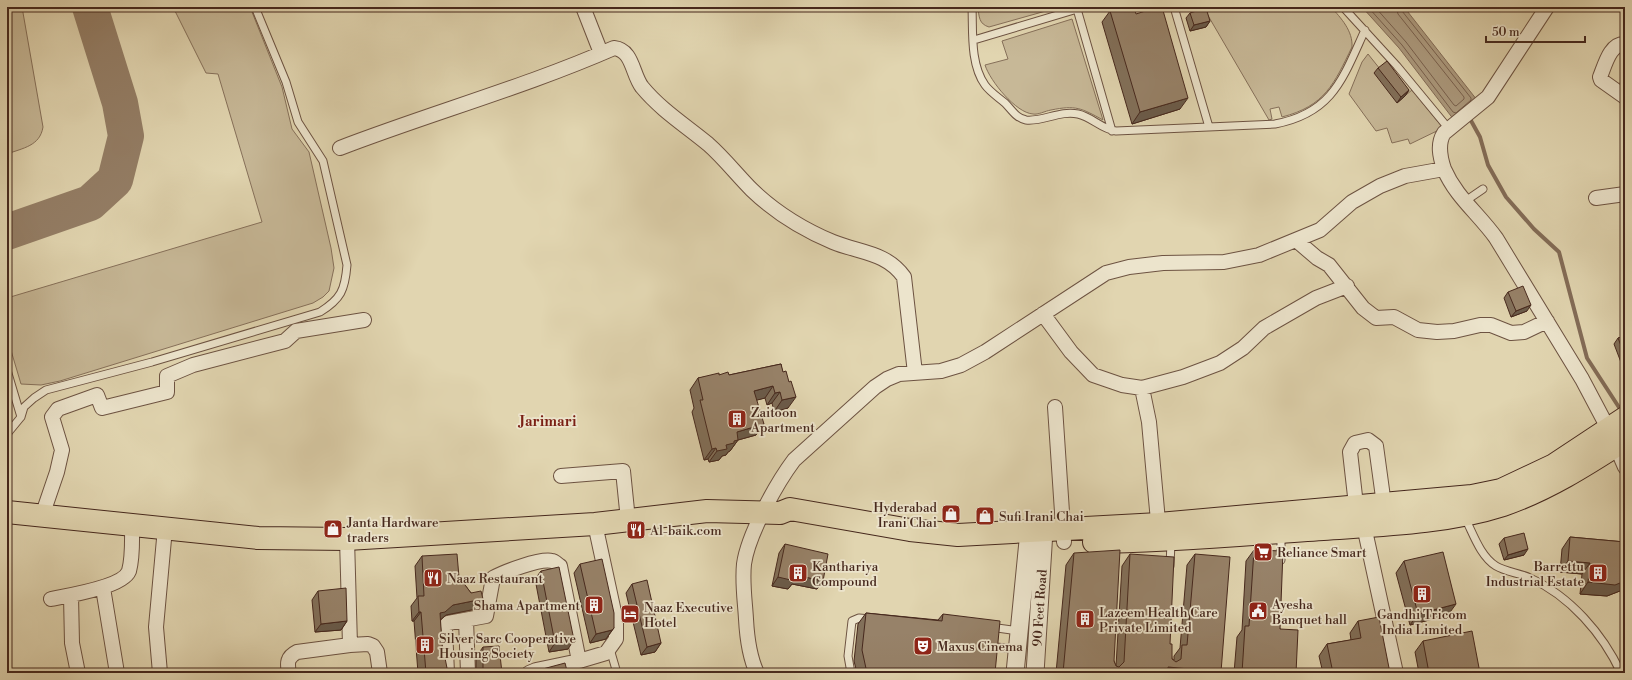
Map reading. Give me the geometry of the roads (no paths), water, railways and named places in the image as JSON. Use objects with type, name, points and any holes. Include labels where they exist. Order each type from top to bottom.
[{"type":"main road","points":[[7,512],[258,538],[347,539],[595,524],[707,511],[771,513],[790,520],[920,544],[957,546],[1045,537],[1282,532],[1360,520],[1501,490],[1524,488],[1558,481],[1619,434]]},
{"type":"main road","points":[[1385,514],[1448,517],[1501,505],[1524,488]]},
{"type":"main road","points":[[1045,537],[1118,545],[1163,535],[1360,520]]},
{"type":"street","points":[[583,7],[601,53]]},
{"type":"street","points":[[1547,7],[1488,97],[1453,126],[1440,140],[1440,156],[1449,180],[1464,202],[1483,220],[1496,238],[1582,379],[1619,434],[1625,468]]},
{"type":"street","points":[[1625,44],[1620,43],[1613,48],[1600,77],[1601,80],[1625,97]]},
{"type":"street","points":[[340,148],[397,126],[541,76],[614,48],[624,51],[641,84],[655,102],[709,145],[768,206],[793,223],[834,242],[885,258],[898,269],[904,278],[910,314],[911,346],[915,373]]},
{"type":"street","points":[[757,673],[748,646],[743,579],[744,563],[749,545],[771,513],[787,470],[807,449],[875,387],[898,374],[941,371],[961,365],[985,352],[1106,273],[1129,267],[1163,263],[1224,262],[1259,255],[1320,230],[1352,202],[1380,186],[1405,176],[1444,169]]},
{"type":"street","points":[[1596,198],[1625,194]]},
{"type":"street","points":[[1296,240],[1314,256],[1329,265],[1369,315],[1376,318],[1394,317],[1411,327],[1426,332],[1454,331],[1480,325],[1491,325],[1511,332],[1524,332],[1547,322]]},
{"type":"street","points":[[1043,314],[1070,352],[1092,375],[1122,385],[1142,388],[1183,378],[1220,363],[1243,348],[1264,328],[1316,298],[1347,286]]},
{"type":"street","points":[[42,516],[57,472],[62,450],[52,417],[58,409],[97,395],[102,408],[167,392],[167,376],[193,365],[285,341],[296,331],[364,320]]},
{"type":"street","points":[[1142,388],[1149,422],[1163,535]]},
{"type":"street","points":[[1045,537],[1055,408]]},
{"type":"street","points":[[1385,514],[1376,446],[1368,440],[1355,443],[1350,452],[1360,520],[1396,673]]},
{"type":"street","points":[[561,476],[623,470],[628,520]]},
{"type":"street","points":[[529,673],[606,653],[616,639],[616,621],[595,524]]},
{"type":"street","points":[[51,599],[71,596],[103,588],[125,577],[128,573],[130,563],[132,525]]},
{"type":"street","points":[[160,673],[156,626],[165,528]]},
{"type":"street","name":"90 Feet Road","points":[[1015,673],[1019,631],[1045,537]]},
{"type":"street","name":"90 Feet Road","points":[[1035,673],[1045,537]]},
{"type":"street","points":[[347,539],[350,645]]},
{"type":"street","points":[[447,673],[445,627],[448,624],[486,616],[493,578],[508,570],[553,561],[560,566],[579,661]]},
{"type":"street","points":[[103,588],[117,673]]},
{"type":"street","points":[[71,596],[72,643],[78,673]]},
{"type":"street","points":[[466,620],[468,673]]},
{"type":"street","points":[[288,673],[287,662],[292,655],[298,652],[368,644],[374,646],[377,652],[380,673]]},
{"type":"lane","points":[[7,434],[21,417],[24,407],[46,390],[152,362],[320,312],[335,302],[342,291],[346,281],[347,265],[323,162],[298,122],[286,82],[255,7]]},
{"type":"lane","points":[[972,7],[975,59],[980,77],[986,86],[1019,118],[1035,120],[1068,113],[1077,114],[1086,117],[1102,127],[1112,130],[1274,124],[1298,118],[1315,109],[1336,90],[1365,30]]},
{"type":"lane","points":[[1174,7],[1209,127]]},
{"type":"lane","points":[[1342,7],[1453,126]]},
{"type":"lane","points":[[974,40],[1080,8],[1112,130]]},
{"type":"lane","points":[[1464,202],[1483,189]]},
{"type":"lane","points":[[7,370],[21,417]]},
{"type":"lane","points":[[1463,514],[1485,556],[1496,566],[1530,578],[1558,593],[1581,615],[1610,650],[1621,673]]},
{"type":"lane","points":[[1280,570],[1282,532]]},
{"type":"lane","points":[[1163,535],[1170,577]]},
{"type":"lane","points":[[851,673],[848,656],[852,621],[859,618],[881,620]]},
{"type":"lane","points":[[983,626],[996,641],[1017,649]]},
{"type":"lane","points":[[996,641],[1019,631]]},
{"type":"lane","points":[[610,649],[617,673]]},
{"type":"water","points":[[1362,7],[1404,7],[1477,100],[1454,120],[1399,48]]},
{"type":"waterway","points":[[1469,117],[1480,137],[1488,165],[1506,197],[1534,229],[1559,252],[1587,358],[1622,412]]},
{"type":"place","name":"Zaitoon Apartment","points":[[737,419]]},
{"type":"place","name":"Hyderabad Irani Chai","points":[[951,514]]},
{"type":"place","name":"Sufi Irani Chai","points":[[985,516]]},
{"type":"place","name":"Janta Hardware traders","points":[[333,529]]},
{"type":"place","name":"Al-baik.com","points":[[636,530]]},
{"type":"place","name":"Reliance Smart","points":[[1263,552]]},
{"type":"place","name":"Kanthariya Compound","points":[[798,573]]},
{"type":"place","name":"Barrettu Industrial Estate","points":[[1598,573]]},
{"type":"place","name":"Naaz Restaurant","points":[[433,578]]},
{"type":"place","name":"Gandhi Tricom India Limited","points":[[1422,594]]},
{"type":"place","name":"Shama Apartment","points":[[594,605]]},
{"type":"place","name":"Ayesha Banquet hall","points":[[1258,611]]},
{"type":"place","name":"Naaz Executive Hotel","points":[[630,614]]},
{"type":"place","name":"Lazeem Health Care Private Limited","points":[[1085,619]]},
{"type":"place","name":"Silver Sarc Cooperative Housing Society","points":[[425,645]]},
{"type":"place","name":"Maxus Cinema","points":[[923,646]]},
{"type":"district","name":"Jarimari","points":[[548,421]]}]
